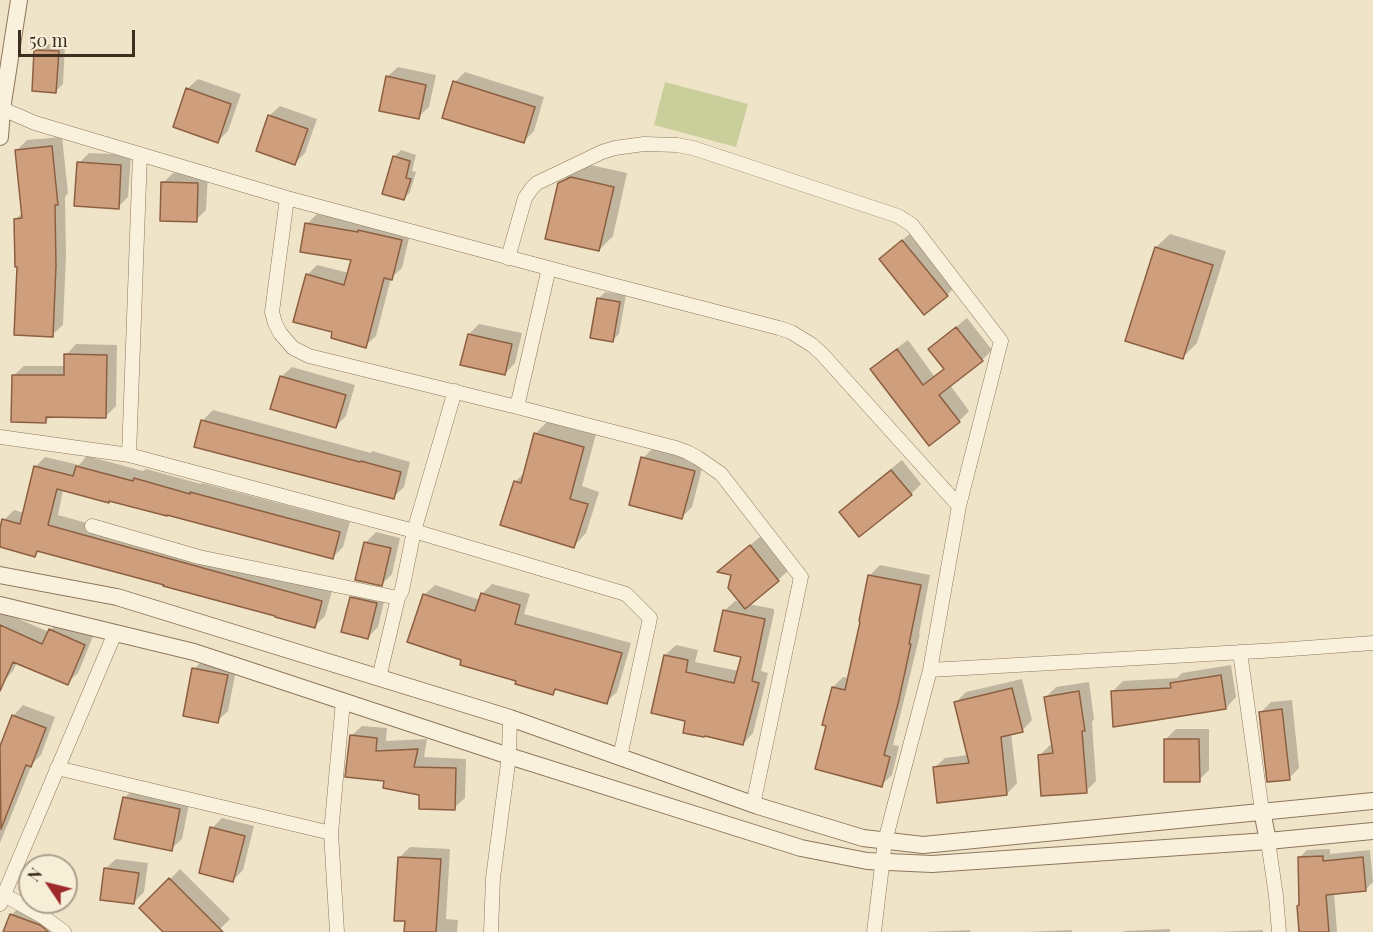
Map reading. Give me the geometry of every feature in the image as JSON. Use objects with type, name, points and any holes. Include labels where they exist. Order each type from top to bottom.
[{"type":"street","points":[[0,137],[1,109],[19,0]]},
{"type":"street","points":[[1,109],[35,123],[287,198],[779,328],[802,338],[822,354],[959,506]]},
{"type":"street","points":[[508,258],[525,198],[532,188],[544,179],[602,152],[630,145],[661,143],[693,148],[898,216],[912,225],[1001,340],[959,506],[930,670],[885,841],[874,932]]},
{"type":"street","points":[[129,455],[140,154]]},
{"type":"street","points":[[287,198],[272,312],[280,333],[293,348],[309,356],[676,448],[698,458],[721,474],[801,577],[753,805]]},
{"type":"street","points":[[517,407],[549,268]]},
{"type":"street","points":[[379,678],[398,598],[402,590],[414,531],[454,392]]},
{"type":"street","points":[[0,437],[129,455],[414,531],[626,594],[650,618],[620,757]]},
{"type":"street","points":[[92,526],[199,557],[398,598]]},
{"type":"street","points":[[0,575],[117,597],[510,718],[753,805],[863,838],[923,845],[1373,801]]},
{"type":"street","points":[[0,605],[194,652],[509,756],[801,848],[867,861],[932,864],[1268,841],[1373,831]]},
{"type":"street","points":[[64,932],[42,916],[2,899],[115,633]]},
{"type":"street","points":[[930,670],[1373,643]]},
{"type":"street","points":[[1240,652],[1280,932]]},
{"type":"street","points":[[337,932],[331,833],[343,701]]},
{"type":"street","points":[[491,932],[493,878],[509,756],[510,718]]},
{"type":"street","points":[[57,768],[331,833]]},
{"type":"green space","points":[[665,82],[748,104],[736,147],[654,125]]},
{"type":"building","points":[[34,50],[59,51],[56,93],[32,91]]},
{"type":"building","points":[[386,76],[426,85],[419,119],[379,111]]},
{"type":"building","points":[[453,81],[535,107],[524,143],[442,118]]},
{"type":"building","points":[[186,88],[231,104],[218,143],[173,127]]},
{"type":"building","points":[[268,115],[308,129],[295,165],[256,151]]},
{"type":"building","points":[[52,146],[58,205],[55,205],[56,266],[53,337],[14,335],[17,267],[15,267],[14,219],[22,218],[15,150]]},
{"type":"building","points":[[393,156],[410,161],[406,178],[411,179],[404,200],[382,194]]},
{"type":"building","points":[[77,162],[121,165],[119,209],[74,206]]},
{"type":"building","points":[[571,177],[614,187],[599,251],[545,239],[558,183]]},
{"type":"building","points":[[161,182],[198,183],[197,222],[160,221]]},
{"type":"building","points":[[305,223],[358,232],[358,230],[402,240],[392,280],[384,278],[366,348],[331,338],[332,332],[293,322],[306,274],[344,285],[351,260],[300,252]]},
{"type":"building","points":[[902,240],[948,296],[924,315],[879,259]]},
{"type":"building","points":[[1155,247],[1213,265],[1183,359],[1125,341]]},
{"type":"building","points":[[597,298],[620,302],[613,342],[590,338]]},
{"type":"building","points":[[956,327],[983,361],[939,395],[960,422],[929,446],[870,369],[897,349],[923,385],[944,369],[928,349]]},
{"type":"building","points":[[468,334],[512,344],[505,375],[460,365]]},
{"type":"building","points":[[64,354],[107,355],[106,418],[46,417],[46,423],[11,422],[12,375],[64,375]]},
{"type":"building","points":[[280,376],[346,395],[336,428],[270,409]]},
{"type":"building","points":[[201,420],[401,472],[394,499],[194,447]]},
{"type":"building","points":[[534,433],[584,447],[570,499],[588,504],[574,548],[500,525],[514,481],[521,483]]},
{"type":"building","points":[[641,457],[695,471],[682,519],[629,505]]},
{"type":"building","points":[[34,466],[73,476],[76,466],[133,481],[134,478],[340,532],[333,559],[167,515],[57,489],[48,525],[322,601],[315,628],[37,551],[35,557],[0,547],[2,519],[20,524]]},
{"type":"building","points":[[891,470],[912,495],[859,537],[839,512]]},
{"type":"building","points":[[364,542],[391,548],[382,586],[355,580]]},
{"type":"building","points":[[750,545],[779,581],[745,609],[728,588],[731,575],[717,572]]},
{"type":"building","points":[[868,575],[921,585],[898,704],[884,755],[890,757],[882,787],[815,769],[826,726],[822,725],[832,687],[845,690]]},
{"type":"building","points":[[481,593],[520,605],[515,624],[622,653],[607,704],[555,689],[553,695],[515,684],[516,681],[460,665],[461,660],[407,642],[423,594],[475,611]]},
{"type":"building","points":[[350,597],[377,603],[368,639],[341,632]]},
{"type":"building","points":[[723,610],[765,619],[752,681],[759,683],[743,745],[683,733],[685,721],[651,713],[664,655],[688,660],[686,672],[734,683],[741,657],[714,651]]},
{"type":"building","points":[[0,625],[42,644],[49,629],[85,645],[68,685],[13,662],[0,691]]},
{"type":"building","points":[[192,668],[228,675],[218,723],[183,716]]},
{"type":"building","points":[[1221,675],[1226,709],[1113,727],[1111,691],[1171,688],[1170,683]]},
{"type":"building","points":[[1012,688],[1023,732],[1001,737],[1007,795],[937,803],[933,767],[969,763],[954,702]]},
{"type":"building","points":[[1079,691],[1085,731],[1082,731],[1087,793],[1041,796],[1038,755],[1053,753],[1044,697]]},
{"type":"building","points":[[1282,709],[1290,780],[1267,782],[1259,712]]},
{"type":"building","points":[[12,715],[46,728],[31,767],[26,765],[1,829],[0,746]]},
{"type":"building","points":[[350,735],[377,738],[376,751],[418,749],[414,767],[456,768],[455,810],[419,809],[419,795],[383,788],[384,781],[345,777]]},
{"type":"building","points":[[1164,739],[1199,739],[1200,782],[1164,782]]},
{"type":"building","points":[[123,797],[180,809],[172,851],[114,839]]},
{"type":"building","points":[[210,827],[245,836],[233,882],[199,873]]},
{"type":"building","points":[[1323,856],[1323,861],[1363,857],[1366,891],[1326,895],[1329,932],[1299,932],[1298,857]]},
{"type":"building","points":[[398,857],[441,859],[436,932],[404,932],[405,921],[394,921]]},
{"type":"building","points":[[104,868],[139,873],[134,904],[100,900]]},
{"type":"building","points":[[169,878],[223,932],[163,932],[139,908]]},
{"type":"building","points":[[10,914],[40,925],[49,932],[3,932]]}]
